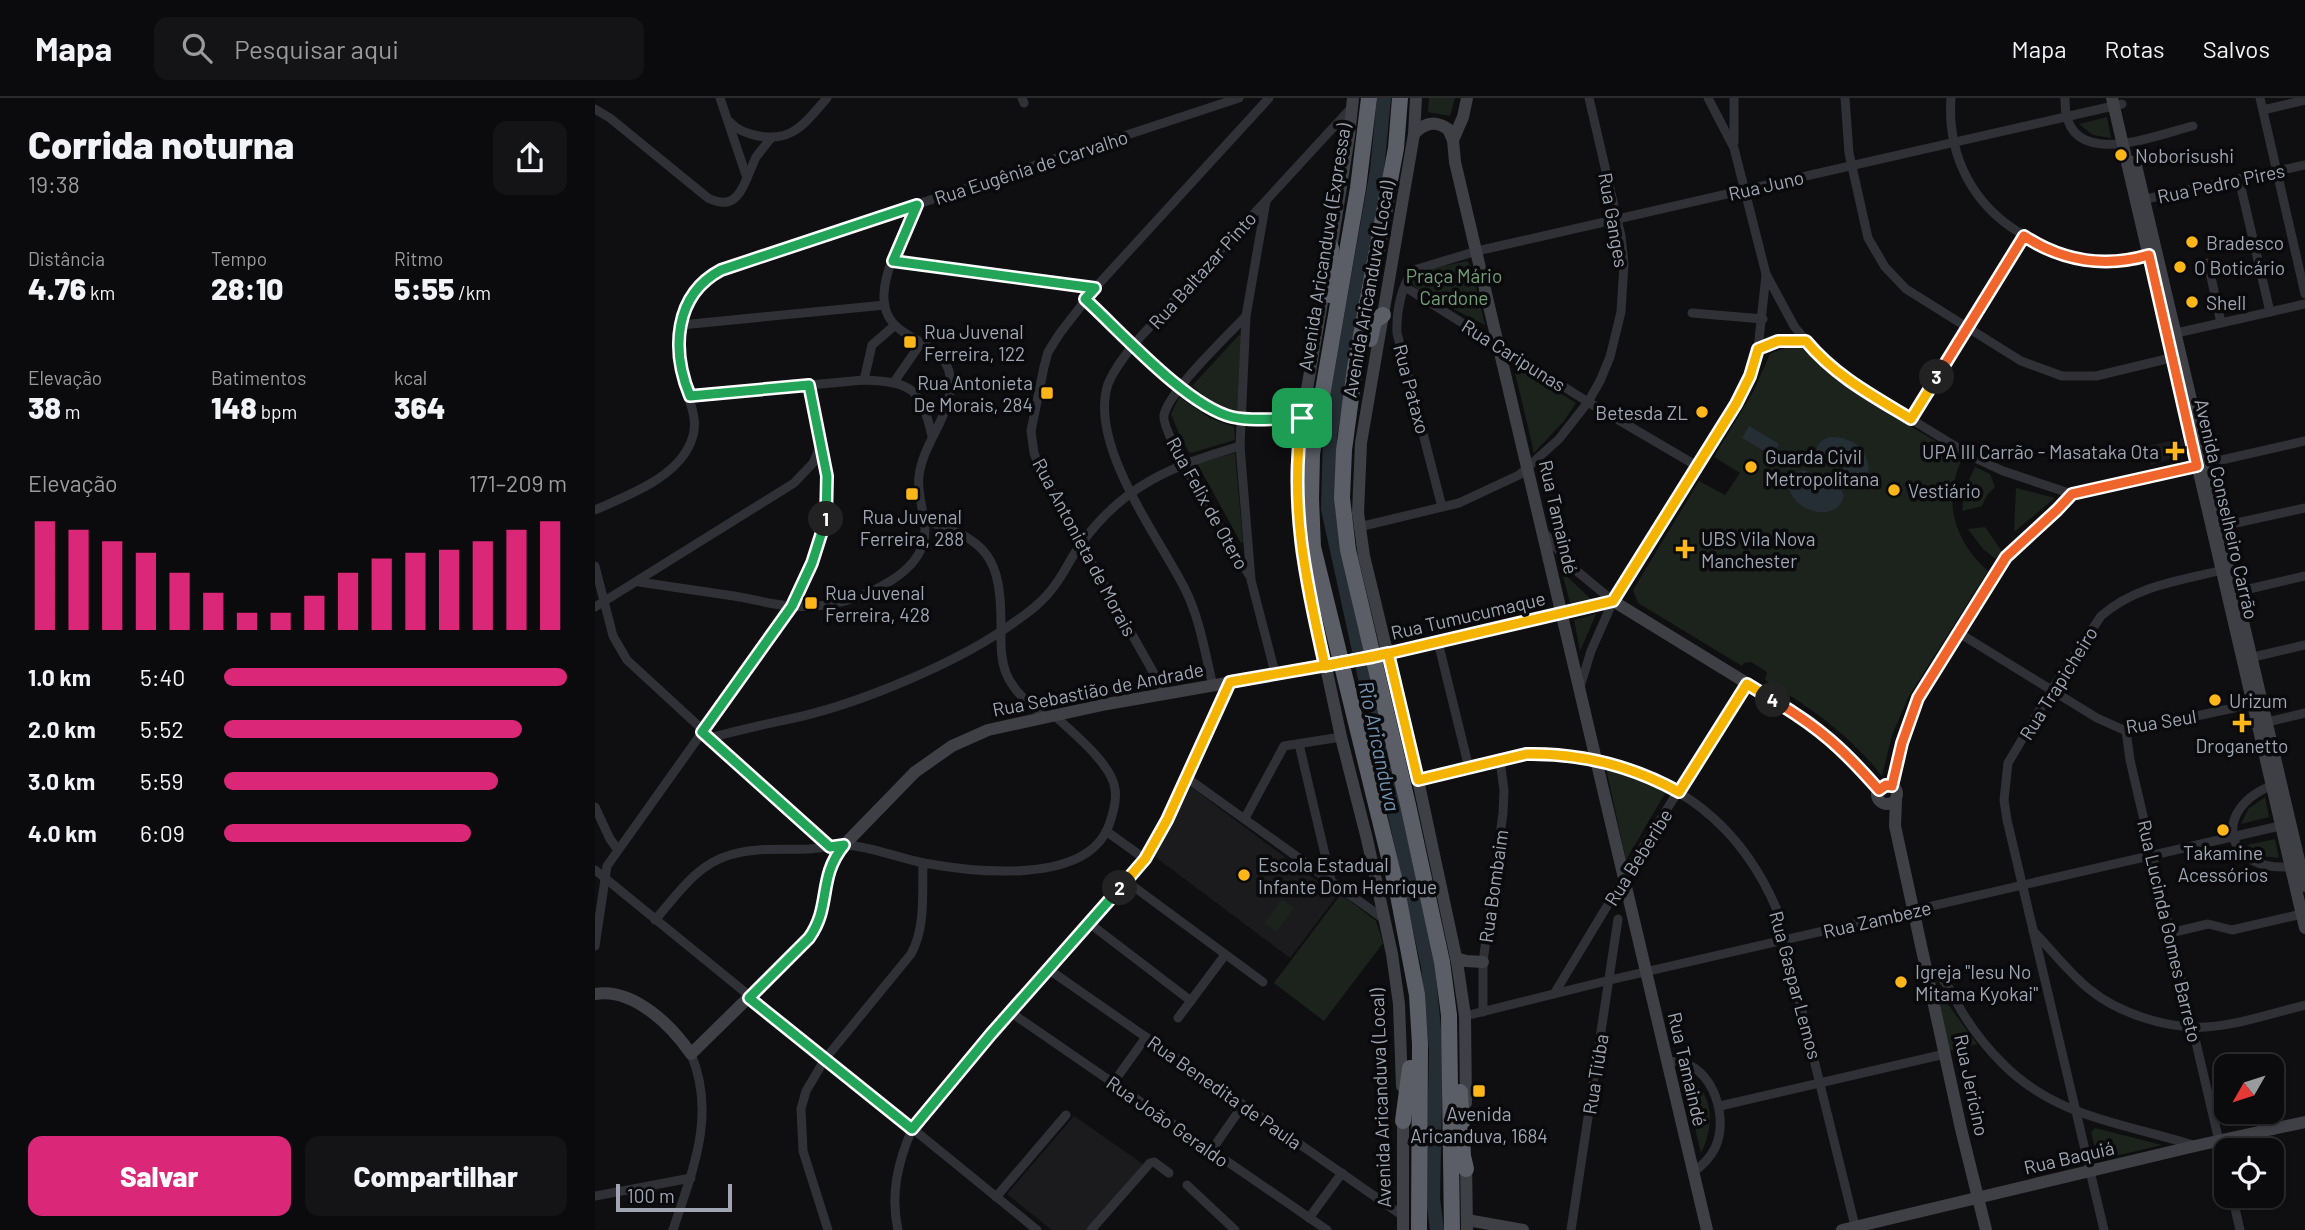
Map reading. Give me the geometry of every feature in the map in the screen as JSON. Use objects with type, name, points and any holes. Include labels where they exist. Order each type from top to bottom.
[{"type":"highway","name":"Avenida Aricanduva (Expressa)","points":[[1369,98],[1357,188],[1312,454],[1311,511],[1313,547],[1338,664],[1408,943],[1417,995],[1420,1044],[1419,1230]]},
{"type":"highway","points":[[1400,98],[1396,148],[1355,368],[1346,436],[1343,516],[1348,550],[1457,1015],[1463,1156],[1466,1170]]},
{"type":"highway","points":[[1327,364],[1331,248]]},
{"type":"highway","points":[[1346,436],[1372,326],[1377,317],[1383,314]]},
{"type":"highway","points":[[1403,1122],[1411,1055],[1412,1008],[1408,943]]},
{"type":"highway","points":[[1452,1230],[1457,1015]]},
{"type":"street","points":[[720,98],[747,178]]},
{"type":"street","points":[[727,119],[743,132],[771,138],[799,129],[827,98]]},
{"type":"street","name":"Rua Eugênia de Carvalho","points":[[595,510],[650,483],[674,466],[693,438],[696,423],[679,361],[681,325],[693,292],[702,282],[721,270],[1238,98]]},
{"type":"street","name":"Rua Antonieta de Morais","points":[[1166,695],[1042,474],[1034,453],[1031,431],[1048,352],[1060,333],[1085,299],[1269,98]]},
{"type":"street","name":"Avenida Aricanduva (Local)","points":[[1416,98],[1414,134],[1361,443],[1359,527],[1375,656],[1418,780],[1455,958],[1457,1015]]},
{"type":"street","points":[[1454,140],[1467,98]]},
{"type":"street","name":"Rua Ganges","points":[[1359,527],[1475,497],[1528,470],[1559,439],[1588,401],[1607,367],[1621,312],[1624,264],[1617,220],[1589,98]]},
{"type":"street","points":[[1708,98],[1734,148],[1766,274],[1806,341],[1820,358],[1842,377],[1973,457],[2003,471],[2072,494],[2305,441]]},
{"type":"street","points":[[1734,98],[1734,148]]},
{"type":"street","points":[[1845,98],[1851,165],[1868,238],[1885,267],[1912,293],[2021,361],[2062,376],[2096,376],[2177,357]]},
{"type":"street","points":[[1951,98],[1954,142],[1962,167],[1977,197],[1994,216],[2059,255],[2086,261],[2115,262],[2153,254]]},
{"type":"street","points":[[2065,98],[2066,116],[2075,130],[2090,142],[2108,146],[2193,125]]},
{"type":"street","points":[[2260,98],[2302,270],[2305,294]]},
{"type":"street","points":[[2263,110],[2305,100]]},
{"type":"street","name":"Rua Juno","points":[[1412,272],[1477,251],[2066,116],[2117,101]]},
{"type":"street","name":"Avenida Conselheiro Carrão","points":[[2117,101],[2276,784],[2305,886]]},
{"type":"street","name":"Avenida Aricanduva (Local)","points":[[1353,102],[1302,418],[1296,472],[1297,511],[1301,551],[1338,664],[1341,737],[1385,920],[1399,1004],[1403,1230]]},
{"type":"street","name":"Rua Baltazar Pinto","points":[[1213,686],[1198,621],[1186,591],[1112,452],[1104,405],[1108,385],[1115,369],[1134,344],[1353,102]]},
{"type":"street","points":[[595,108],[611,118],[708,198],[718,203],[735,199],[741,194],[756,158],[771,138]]},
{"type":"street","points":[[1414,134],[1427,124],[1435,123],[1448,129],[1454,140]]},
{"type":"street","name":"Rua Tamaindé","points":[[1454,140],[1455,162],[1707,1230]]},
{"type":"street","name":"Rua Pedro Pires","points":[[2140,201],[2305,165]]},
{"type":"street","points":[[2239,179],[2270,312]]},
{"type":"street","points":[[1267,198],[1245,316],[1240,446],[1251,580],[1275,673]]},
{"type":"street","points":[[639,582],[792,606],[822,605],[872,592],[897,577],[915,559],[922,546],[925,521],[919,501],[918,478],[921,463],[948,403],[949,374],[944,360],[894,326],[885,305],[884,295],[893,261],[917,205]]},
{"type":"street","points":[[1911,419],[2024,236]]},
{"type":"street","points":[[893,261],[1095,288]]},
{"type":"street","points":[[2209,263],[2221,323]]},
{"type":"street","name":"Rua Pataxo","points":[[1412,272],[1405,287],[1397,333],[1441,507]]},
{"type":"street","points":[[1579,688],[1591,651],[1613,601],[1744,389],[1758,349],[1766,274]]},
{"type":"street","name":"Rua Caripunas","points":[[1405,287],[1697,466]]},
{"type":"street","points":[[1085,299],[1181,388],[1202,404],[1221,414],[1240,419],[1302,418]]},
{"type":"street","points":[[1763,307],[1779,299]]},
{"type":"street","points":[[2172,334],[2305,304]]},
{"type":"street","points":[[681,325],[885,305]]},
{"type":"street","points":[[1692,313],[1763,319]]},
{"type":"street","points":[[1181,388],[1245,316]]},
{"type":"street","points":[[864,380],[872,345],[894,326]]},
{"type":"street","points":[[1758,349],[1778,341],[1806,341]]},
{"type":"street","points":[[894,382],[921,343]]},
{"type":"street","points":[[690,396],[864,380],[894,382],[910,388],[922,403],[932,436]]},
{"type":"street","points":[[595,946],[607,866],[706,735],[792,606],[807,575],[825,521],[828,489],[809,385]]},
{"type":"street","name":"Rua Felix de Otero","points":[[1181,388],[1167,407],[1164,418],[1168,434],[1251,580]]},
{"type":"street","points":[[599,605],[794,484],[813,463],[821,443]]},
{"type":"street","points":[[706,735],[805,715],[864,696],[946,662],[1001,631],[1047,595],[1081,544],[1132,492],[1161,473],[1184,463],[1240,446]]},
{"type":"street","points":[[1892,786],[1902,743],[1918,698],[2006,557],[2072,494]]},
{"type":"street","points":[[2217,528],[2305,508]]},
{"type":"street","points":[[655,920],[701,870],[728,855],[837,846],[923,863],[1007,871],[1057,866],[1070,861],[1091,849],[1106,831],[1115,803],[1113,781],[1105,766],[1050,717],[1028,704],[1006,673],[1001,649],[1000,583],[988,554],[963,535],[925,521]]},
{"type":"street","points":[[1541,529],[1572,567],[1613,601],[1810,722],[1830,738],[1879,790]]},
{"type":"street","points":[[595,566],[599,605],[627,660],[706,735],[837,846]]},
{"type":"street","name":"Rua Trapicheiro","points":[[2104,1230],[2007,820],[2004,800],[2008,763],[2093,625],[2111,607],[2135,593],[2226,569]]},
{"type":"street","points":[[2232,593],[2305,576]]},
{"type":"street","name":"Rua Tumucumaque","points":[[1375,656],[1613,601]]},
{"type":"street","name":"Rua Seul","points":[[1959,633],[2098,718],[2126,731],[2258,703]]},
{"type":"street","points":[[1438,642],[1469,768]]},
{"type":"street","points":[[2247,659],[2305,645]]},
{"type":"street","name":"Rua Sebastião de Andrade","points":[[691,1054],[809,938],[822,915],[828,871],[837,846],[915,772],[941,752],[988,730],[1375,656]]},
{"type":"street","points":[[898,1230],[894,1189],[912,1129],[1010,1012],[1145,859],[1187,778],[1230,682]]},
{"type":"street","name":"Rua Beberibe","points":[[1554,994],[1747,684]]},
{"type":"street","points":[[2262,723],[2305,713]]},
{"type":"street","name":"Rua Lucinda Gomes Barreto","points":[[2126,731],[2130,760],[2218,1138]]},
{"type":"street","points":[[1245,818],[1282,748],[1286,745],[1341,737]]},
{"type":"street","points":[[1299,744],[1331,880]]},
{"type":"street","name":"Rua Gaspar Lemos","points":[[1418,780],[1526,754],[1596,761],[1639,773],[1679,792],[1716,818],[1743,849],[1771,897],[1786,941],[1855,1228]]},
{"type":"street","name":"Rua Bombaim","points":[[1483,1012],[1483,962],[1501,844],[1504,790],[1500,761]]},
{"type":"street","points":[[1187,778],[1385,920]]},
{"type":"street","points":[[2276,784],[2246,800],[2237,810],[2232,824],[2234,837],[2241,852],[2251,861],[2269,866],[2296,857]]},
{"type":"street","points":[[1886,785],[1892,786],[1897,791],[1890,802],[1878,796],[1879,790],[1886,785]]},
{"type":"street","name":"Rua Jericino","points":[[1890,802],[1986,1230]]},
{"type":"street","points":[[595,807],[618,850]]},
{"type":"street","name":"Rua Zambeze","points":[[1457,1015],[1483,1012],[1610,980],[2286,825]]},
{"type":"street","points":[[1106,831],[1145,859]]},
{"type":"street","name":"Avenida Conselheiro Carrão","points":[[2296,857],[2305,928]]},
{"type":"street","points":[[828,1230],[803,1151],[801,1109],[806,1091],[825,1059],[917,944],[921,925],[923,863]]},
{"type":"street","points":[[595,870],[1037,1230]]},
{"type":"street","points":[[1126,881],[1263,982]]},
{"type":"street","points":[[2170,933],[2208,924],[2232,930],[2302,914]]},
{"type":"street","name":"Rua Tiúba","points":[[1571,1230],[1618,919]]},
{"type":"street","points":[[1089,923],[1191,1001]]},
{"type":"street","points":[[2032,929],[2074,976],[2107,1001],[2148,1019],[2192,1027],[2216,1026],[2305,1005]]},
{"type":"street","points":[[1178,1018],[1225,955]]},
{"type":"street","points":[[1455,958],[1483,962]]},
{"type":"street","name":"Rua Benedita de Paula","points":[[1048,969],[1403,1216]]},
{"type":"street","points":[[1929,973],[1941,977],[1988,1048],[2030,1088],[2094,1119],[2195,1146]]},
{"type":"street","points":[[1932,991],[1954,998]]},
{"type":"street","points":[[595,994],[604,992],[619,995],[650,1012],[671,1030],[691,1054],[698,1070],[703,1110],[701,1141],[673,1230]]},
{"type":"street","name":"Rua João Geraldo","points":[[1010,1012],[1327,1230]]},
{"type":"street","points":[[1112,1083],[1146,1037]]},
{"type":"street","points":[[1720,1106],[1945,1054]]},
{"type":"street","points":[[1666,1062],[1682,1062],[1693,1068],[1710,1087],[1720,1106],[1721,1124],[1715,1148],[1708,1159],[1693,1172]]},
{"type":"street","points":[[1211,1151],[1243,1105]]},
{"type":"street","points":[[996,1196],[1066,1115]]},
{"type":"street","name":"Rua Baquiá","points":[[2233,1138],[2305,1122]]},
{"type":"street","name":"Rua Baquiá","points":[[1842,1230],[2214,1142]]},
{"type":"street","points":[[1091,1230],[1152,1162],[1169,1173]]},
{"type":"street","points":[[1466,1170],[1467,1225],[1523,1230]]},
{"type":"street","points":[[1309,1218],[1342,1173]]},
{"type":"street","points":[[595,1196],[691,1178]]},
{"type":"street","points":[[1187,1185],[1235,1230]]},
{"type":"street","points":[[2235,1208],[2240,1230]]},
{"type":"shaded area","points":[[1749,426],[1779,444],[1772,456],[1742,438]]},
{"type":"shaded area","points":[[1833,437],[1853,442],[1866,456],[1869,470],[1862,480],[1849,482],[1841,463],[1818,460],[1816,451],[1819,444],[1824,439]]},
{"type":"shaded area","name":"UPA III Carrão - Masataka Ota","points":[[2183,438],[2185,450],[2181,456],[2151,465],[2147,446]]},
{"type":"shaded area","points":[[1807,471],[1818,486],[1839,484],[1844,496],[1840,505],[1823,512],[1813,511],[1796,500],[1790,492],[1788,481],[1794,473]]},
{"type":"shaded area","name":"Escola Estadual Infante Dom Henrique","points":[[1191,787],[1337,896],[1290,958],[1154,856]]},
{"type":"shaded area","points":[[1074,1116],[1143,1164],[1087,1230],[1052,1230],[1007,1194]]},
{"type":"green space","points":[[1429,98],[1455,98],[1450,116],[1428,112]]},
{"type":"green space","points":[[2107,117],[2111,138],[2093,135],[2079,124]]},
{"type":"green space","name":"Praça Mário Cardone","points":[[1467,261],[1471,266],[1485,325],[1418,291],[1412,283],[1420,271]]},
{"type":"green space","points":[[1239,335],[1237,414],[1211,401],[1192,386]]},
{"type":"green space","points":[[1798,343],[1854,391],[1963,457],[1953,488],[1955,518],[1966,546],[1988,571],[1909,696],[1892,735],[1882,776],[1856,747],[1828,722],[1765,680],[1767,672],[1751,662],[1742,666],[1638,603],[1633,590],[1699,481],[1725,495],[1740,473],[1714,457],[1753,392],[1770,354]]},
{"type":"green space","points":[[1513,364],[1576,403],[1564,421],[1534,453]]},
{"type":"green space","points":[[1179,397],[1210,418],[1234,427],[1235,440],[1189,452],[1171,414]]},
{"type":"green space","points":[[1235,453],[1243,542],[1241,543],[1197,463]]},
{"type":"green space","points":[[1975,467],[1990,474],[1995,487],[1982,506],[1962,511],[1965,488]]},
{"type":"green space","points":[[2016,488],[2055,498],[2014,532]]},
{"type":"green space","points":[[1985,527],[2003,553],[1998,561],[1983,549],[1968,529]]},
{"type":"green space","points":[[1562,572],[1591,599],[1570,603]]},
{"type":"green space","points":[[1596,614],[1580,651],[1574,620]]},
{"type":"green space","points":[[1606,768],[1638,775],[1667,790],[1626,860]]},
{"type":"green space","points":[[2265,797],[2269,817],[2241,824],[2248,809]]},
{"type":"green space","points":[[2275,839],[2279,858],[2261,856],[2247,845]]},
{"type":"green space","points":[[1341,894],[1376,921],[1383,943],[1324,1021],[1274,983]]},
{"type":"green space","points":[[1282,899],[1294,908],[1276,932],[1264,923]]},
{"type":"green space","points":[[1942,998],[1977,1044],[1949,1051],[1938,1001]]},
{"type":"green space","points":[[1682,1074],[1701,1089],[1709,1109],[1709,1131],[1701,1153]]},
{"type":"green space","points":[[2095,1128],[2162,1145],[2098,1160],[2091,1132]]},
{"type":"waterway","name":"Rio Aricanduva","points":[[1384,98],[1377,170],[1330,436],[1328,509],[1428,966],[1436,1050],[1433,1199],[1437,1230]]},
{"type":"place","name":"Noborisushi","points":[[2121,155]]},
{"type":"place","name":"Bradesco","points":[[2192,242]]},
{"type":"place","name":"O Boticário","points":[[2180,267]]},
{"type":"place","name":"Shell","points":[[2192,302]]},
{"type":"place","name":"Rua Juvenal Ferreira, 122","points":[[910,342]]},
{"type":"place","name":"Rua Antonieta De Morais, 284","points":[[1047,393]]},
{"type":"place","name":"Betesda ZL","points":[[1702,412]]},
{"type":"place","name":"UPA III Carrão - Masataka Ota","points":[[2175,451]]},
{"type":"place","name":"Guarda Civil Metropolitana","points":[[1751,467]]},
{"type":"place","name":"Vestiário","points":[[1894,490]]},
{"type":"place","name":"Rua Juvenal Ferreira, 288","points":[[912,494]]},
{"type":"place","name":"UBS Vila Nova Manchester","points":[[1685,549]]},
{"type":"place","name":"Rua Juvenal Ferreira, 428","points":[[811,603]]},
{"type":"place","name":"Urizum","points":[[2215,700]]},
{"type":"place","name":"Droganetto","points":[[2242,723]]},
{"type":"place","name":"Takamine Acessórios","points":[[2223,830]]},
{"type":"place","name":"Escola Estadual Infante Dom Henrique","points":[[1244,875]]},
{"type":"place","name":"Igreja \"Iesu No Mitama Kyokai\"","points":[[1901,982]]},
{"type":"place","name":"Avenida Aricanduva, 1684","points":[[1479,1091]]},
{"type":"route","points":[[1302,418],[1240,419],[1221,414],[1202,404],[1181,388],[1085,299],[1095,288],[893,261],[917,205],[721,270],[702,282],[693,292],[685,309],[679,344],[679,361],[690,396],[809,385],[827,476],[825,521],[820,542],[792,606],[702,732],[739,762],[830,847],[844,845],[834,857],[828,871],[822,915],[816,928],[749,998],[912,1129],[991,1034],[1140,865],[1178,798],[1230,682],[1278,673],[1325,666],[1373,657],[1613,601],[1736,404],[1750,376],[1758,349],[1764,345],[1786,340],[1806,341],[1820,358],[1842,377],[1911,419],[2024,236],[2059,255],[2086,261],[2115,262],[2149,255],[2197,466],[2072,494],[2006,557],[1918,698],[1902,743],[1892,786],[1886,785],[1879,790],[1830,738],[1810,722],[1747,684],[1679,792],[1616,765],[1539,754],[1526,754],[1418,780],[1388,653],[1325,666],[1301,551],[1297,511],[1296,472],[1302,418]]}]
